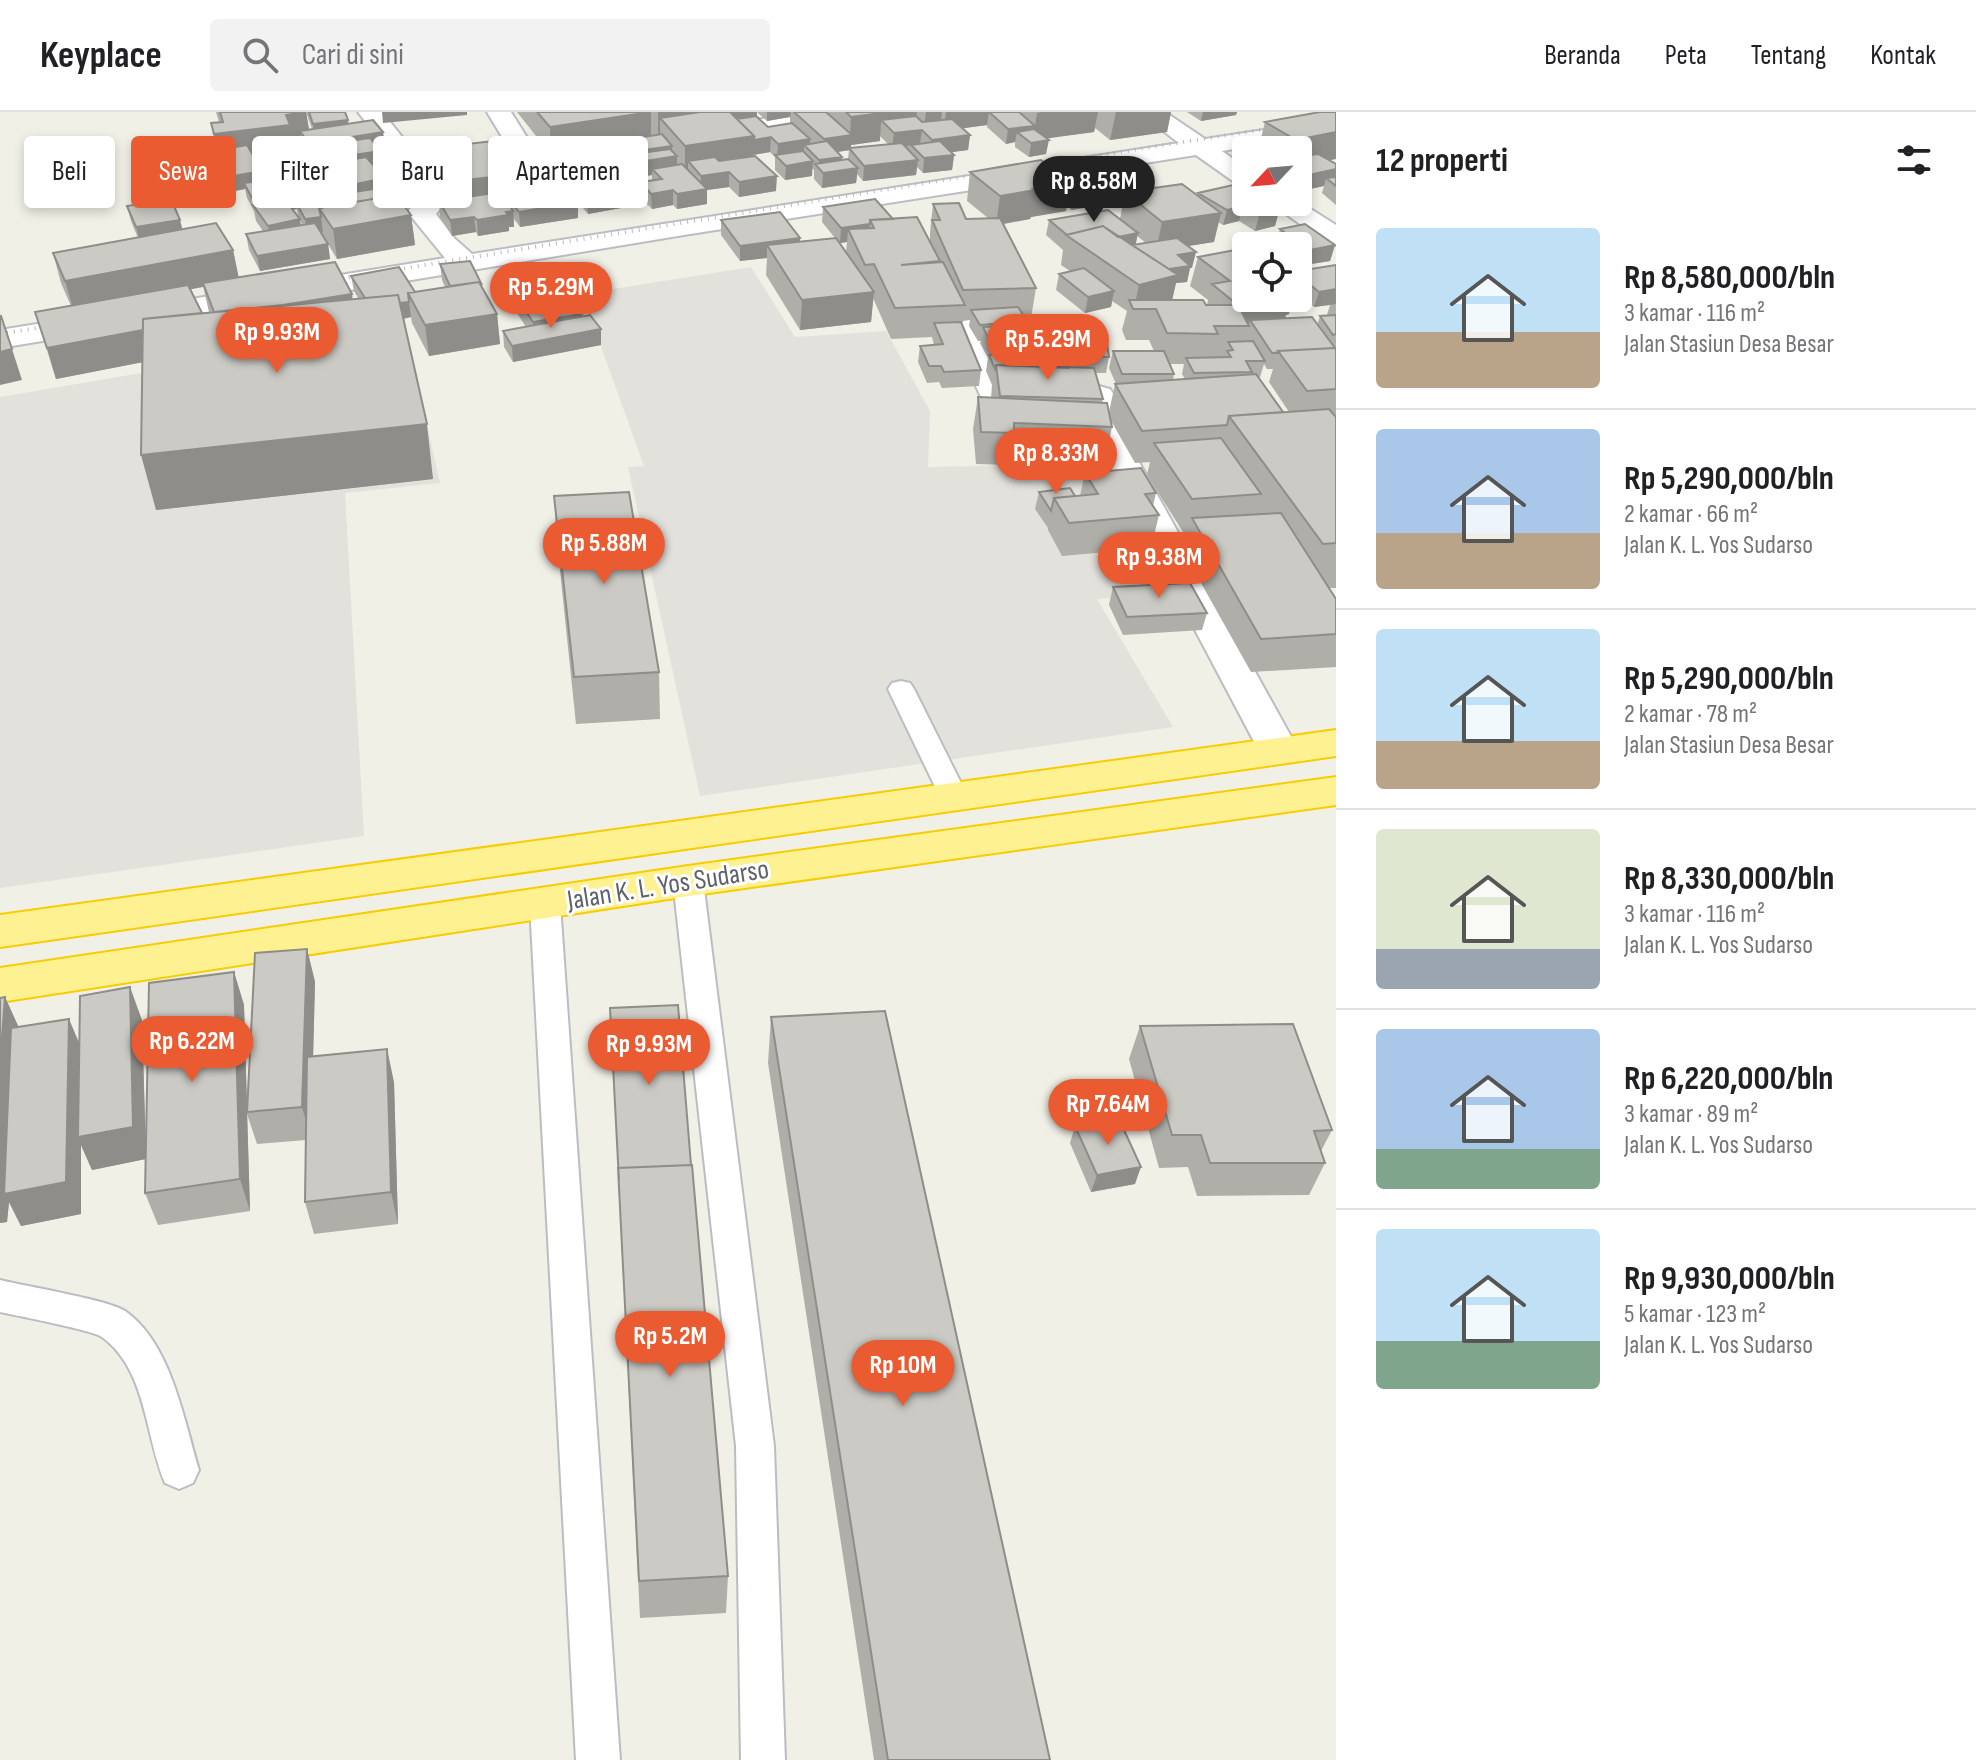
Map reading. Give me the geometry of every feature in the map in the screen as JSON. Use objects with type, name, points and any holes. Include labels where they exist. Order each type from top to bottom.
[{"type":"highway","name":"Jalan K. L. Yos Sudarso","points":[[0,931],[1336,743]]},
{"type":"highway","name":"Jalan K. L. Yos Sudarso","points":[[0,985],[688,881],[1334,796]]},
{"type":"street","points":[[370,112],[388,136]]},
{"type":"street","points":[[499,112],[514,136]]},
{"type":"street","points":[[648,143],[858,112]]},
{"type":"street","points":[[1150,112],[1232,170]]},
{"type":"street","points":[[0,339],[466,262],[1336,126]]},
{"type":"street","points":[[424,208],[423,215],[445,244],[466,262]]},
{"type":"street","points":[[1304,216],[1335,236]]},
{"type":"street","points":[[941,285],[994,395],[1099,395],[1119,408],[1107,433],[1279,751]]},
{"type":"lane","points":[[901,689],[954,797]]},
{"type":"lane","points":[[688,881],[755,1446],[763,1760]]},
{"type":"lane","points":[[545,904],[598,1760]]},
{"type":"lane","points":[[0,1296],[112,1322],[138,1351],[152,1375],[179,1470]]},
{"type":"shaded area","points":[[751,267],[795,337],[886,331],[930,411],[928,467],[1119,463],[1186,595],[1097,599],[1173,727],[700,796],[628,467],[644,466],[582,294]]},
{"type":"shaded area","points":[[405,328],[440,483],[345,493],[364,836],[0,888],[0,397]]},
{"type":"building","points":[[220,112],[306,112],[286,115],[290,125],[214,134],[211,123],[223,122]]},
{"type":"building","points":[[309,112],[345,112],[348,120],[313,124]]},
{"type":"building","points":[[537,112],[651,112],[550,127]]},
{"type":"building","points":[[700,112],[730,112],[754,136],[685,146],[660,118]]},
{"type":"building","points":[[794,112],[826,112],[852,135],[824,139]]},
{"type":"building","points":[[846,112],[881,112],[882,113],[851,117]]},
{"type":"building","points":[[989,112],[1019,112],[1035,126],[1008,129]]},
{"type":"building","points":[[1336,112],[1336,132],[1312,137],[1289,136],[1265,122]]},
{"type":"building","points":[[756,116],[768,127],[792,123],[810,139],[778,144],[771,137],[754,140],[754,136],[737,119]]},
{"type":"building","points":[[916,116],[922,122],[952,119],[970,135],[932,140],[922,130],[894,133],[881,120]]},
{"type":"building","points":[[373,120],[383,132],[357,136],[303,136],[300,131]]},
{"type":"building","points":[[1034,129],[1049,140],[1031,143],[1017,132]]},
{"type":"building","points":[[662,134],[672,146],[648,149],[648,136]]},
{"type":"building","points":[[370,138],[373,152],[357,155],[357,140]]},
{"type":"building","points":[[827,141],[842,157],[819,160],[804,145]]},
{"type":"building","points":[[940,141],[954,155],[924,158],[911,145]]},
{"type":"building","points":[[488,142],[488,178],[472,179],[472,143]]},
{"type":"building","points":[[902,143],[918,160],[864,166],[849,148]]},
{"type":"building","points":[[247,145],[252,154],[252,173],[236,176],[236,147]]},
{"type":"building","points":[[670,149],[677,156],[648,161],[648,152]]},
{"type":"building","points":[[803,151],[813,161],[786,166],[775,155]]},
{"type":"building","points":[[1318,154],[1336,164],[1336,169],[1312,174],[1312,155]]},
{"type":"building","points":[[755,156],[777,176],[739,182],[729,172],[701,176],[688,161],[715,157],[719,161]]},
{"type":"building","points":[[366,157],[373,165],[373,180],[357,184],[357,159]]},
{"type":"building","points":[[848,159],[858,168],[823,173],[815,164]]},
{"type":"building","points":[[1041,160],[1071,182],[1000,196],[970,172]]},
{"type":"building","points":[[682,164],[707,189],[651,194],[648,181],[662,179],[652,169]]},
{"type":"building","points":[[1098,170],[1121,187],[1074,195],[1069,191],[1071,182],[1057,172],[1070,174]]},
{"type":"building","points":[[1336,177],[1336,186],[1326,178]]},
{"type":"building","points":[[252,182],[252,198],[244,183]]},
{"type":"building","points":[[1182,184],[1221,213],[1162,222],[1125,192]]},
{"type":"building","points":[[1232,185],[1232,209],[1227,210],[1198,193]]},
{"type":"building","points":[[373,189],[373,199],[357,202],[357,192]]},
{"type":"building","points":[[488,194],[488,208],[511,208],[513,211],[506,212],[508,215],[477,220],[474,217],[450,220],[443,208],[472,208],[472,196]]},
{"type":"building","points":[[373,199],[373,208],[406,208],[411,215],[333,229],[319,208],[357,208],[357,202]]},
{"type":"building","points":[[875,199],[893,219],[870,220],[870,224],[841,228],[823,207]]},
{"type":"building","points":[[959,203],[966,219],[1000,218],[1036,288],[963,290],[932,220],[940,220],[933,204]]},
{"type":"building","points":[[127,206],[175,208],[180,220],[136,227]]},
{"type":"building","points":[[255,208],[291,208],[300,219],[268,226]]},
{"type":"building","points":[[299,208],[319,208],[321,217],[305,219]]},
{"type":"building","points":[[516,208],[543,208],[519,212]]},
{"type":"building","points":[[1108,210],[1138,233],[1118,237],[1103,226],[1067,235],[1049,220]]},
{"type":"building","points":[[780,212],[800,238],[740,246],[721,220]]},
{"type":"building","points":[[917,217],[940,261],[901,265],[943,262],[965,305],[895,308],[874,264],[865,265],[848,229],[874,228],[870,220]]},
{"type":"building","points":[[216,223],[233,250],[65,281],[53,253]]},
{"type":"building","points":[[315,223],[328,244],[257,256],[246,234]]},
{"type":"building","points":[[1305,224],[1335,245],[1312,250],[1312,232],[1284,232],[1280,229]]},
{"type":"building","points":[[1103,226],[1178,275],[1139,285],[1066,235]]},
{"type":"building","points":[[836,238],[874,292],[802,300],[767,245]]},
{"type":"building","points":[[1177,238],[1196,252],[1178,255],[1190,266],[1169,269],[1132,245]]},
{"type":"building","points":[[1232,251],[1232,300],[1212,284],[1230,281],[1198,257]]},
{"type":"building","points":[[470,261],[481,283],[450,286],[440,264]]},
{"type":"building","points":[[335,262],[352,294],[214,312],[203,283]]},
{"type":"building","points":[[1336,265],[1336,289],[1319,292],[1312,286],[1312,269]]},
{"type":"building","points":[[399,267],[415,292],[408,293],[409,302],[400,303],[398,295],[365,298],[351,276]]},
{"type":"building","points":[[1084,268],[1114,291],[1088,297],[1059,274]]},
{"type":"building","points":[[479,282],[497,314],[425,325],[408,293]]},
{"type":"building","points":[[188,285],[202,313],[143,319],[143,330],[47,348],[35,312]]},
{"type":"building","points":[[563,289],[582,314],[533,322],[516,297]]},
{"type":"building","points":[[398,295],[427,424],[141,455],[143,319]]},
{"type":"building","points":[[1129,300],[1203,300],[1206,305],[1232,305],[1232,312],[1242,312],[1249,326],[1214,326],[1218,334],[1167,333],[1156,309],[1133,309]]},
{"type":"building","points":[[1018,307],[1027,321],[980,325],[971,310]]},
{"type":"building","points":[[590,315],[601,329],[512,346],[503,331]]},
{"type":"building","points":[[1336,315],[1336,334],[1333,335],[1320,316]]},
{"type":"building","points":[[0,317],[12,349],[0,352]]},
{"type":"building","points":[[1312,317],[1335,348],[1272,353],[1250,320]]},
{"type":"building","points":[[961,322],[981,370],[944,372],[941,366],[929,366],[920,346],[943,344],[934,323]]},
{"type":"building","points":[[1024,325],[1033,339],[990,342],[983,327]]},
{"type":"building","points":[[1253,341],[1265,361],[1246,361],[1252,372],[1194,373],[1186,358],[1231,357],[1227,351],[1233,350],[1228,342]]},
{"type":"building","points":[[1076,342],[1107,343],[1109,357],[1079,356]]},
{"type":"building","points":[[1336,348],[1336,389],[1307,391],[1278,351]]},
{"type":"building","points":[[1113,351],[1164,351],[1174,374],[1122,374]]},
{"type":"building","points":[[1060,352],[1068,368],[996,365],[995,369],[989,355]]},
{"type":"building","points":[[996,365],[1094,368],[1103,399],[1000,396]]},
{"type":"building","points":[[1256,374],[1283,412],[1229,416],[1227,425],[1142,431],[1115,384]]},
{"type":"building","points":[[978,397],[1107,403],[1112,427],[1014,423],[1014,433],[981,432]]},
{"type":"building","points":[[1329,409],[1336,417],[1336,543],[1323,544],[1229,416]]},
{"type":"building","points":[[1221,438],[1261,494],[1192,499],[1154,443]]},
{"type":"building","points":[[1141,468],[1156,493],[1145,494],[1159,515],[1069,523],[1054,498],[1098,494],[1085,473]]},
{"type":"building","points":[[1070,488],[1075,496],[1054,498],[1051,511],[1039,492]]},
{"type":"building","points":[[629,492],[659,672],[574,677],[554,496]]},
{"type":"building","points":[[1281,513],[1336,599],[1336,634],[1261,639],[1192,518]]},
{"type":"building","points":[[1190,583],[1207,613],[1127,617],[1113,587]]},
{"type":"building","points":[[307,949],[302,1107],[247,1112],[255,953]]},
{"type":"building","points":[[234,972],[240,1179],[145,1193],[149,983]]},
{"type":"building","points":[[130,987],[133,1127],[78,1137],[80,996]]},
{"type":"building","points":[[5,997],[0,1065],[0,998]]},
{"type":"building","points":[[678,1005],[691,1165],[618,1168],[610,1008]]},
{"type":"building","points":[[885,1011],[1050,1760],[888,1760],[771,1017]]},
{"type":"building","points":[[69,1019],[66,1182],[4,1194],[11,1028]]},
{"type":"building","points":[[1293,1024],[1332,1130],[1314,1131],[1325,1163],[1210,1163],[1201,1135],[1172,1135],[1140,1026]]},
{"type":"building","points":[[387,1049],[391,1192],[305,1202],[307,1057]]},
{"type":"building","points":[[1119,1119],[1141,1167],[1097,1175],[1075,1126]]},
{"type":"building","points":[[692,1165],[728,1576],[639,1581],[618,1168]]},
{"type":"railway","points":[[1024,167],[1285,126]]},
{"type":"railway","points":[[321,282],[992,172]]},
{"type":"railway","points":[[0,334],[61,324]]}]
